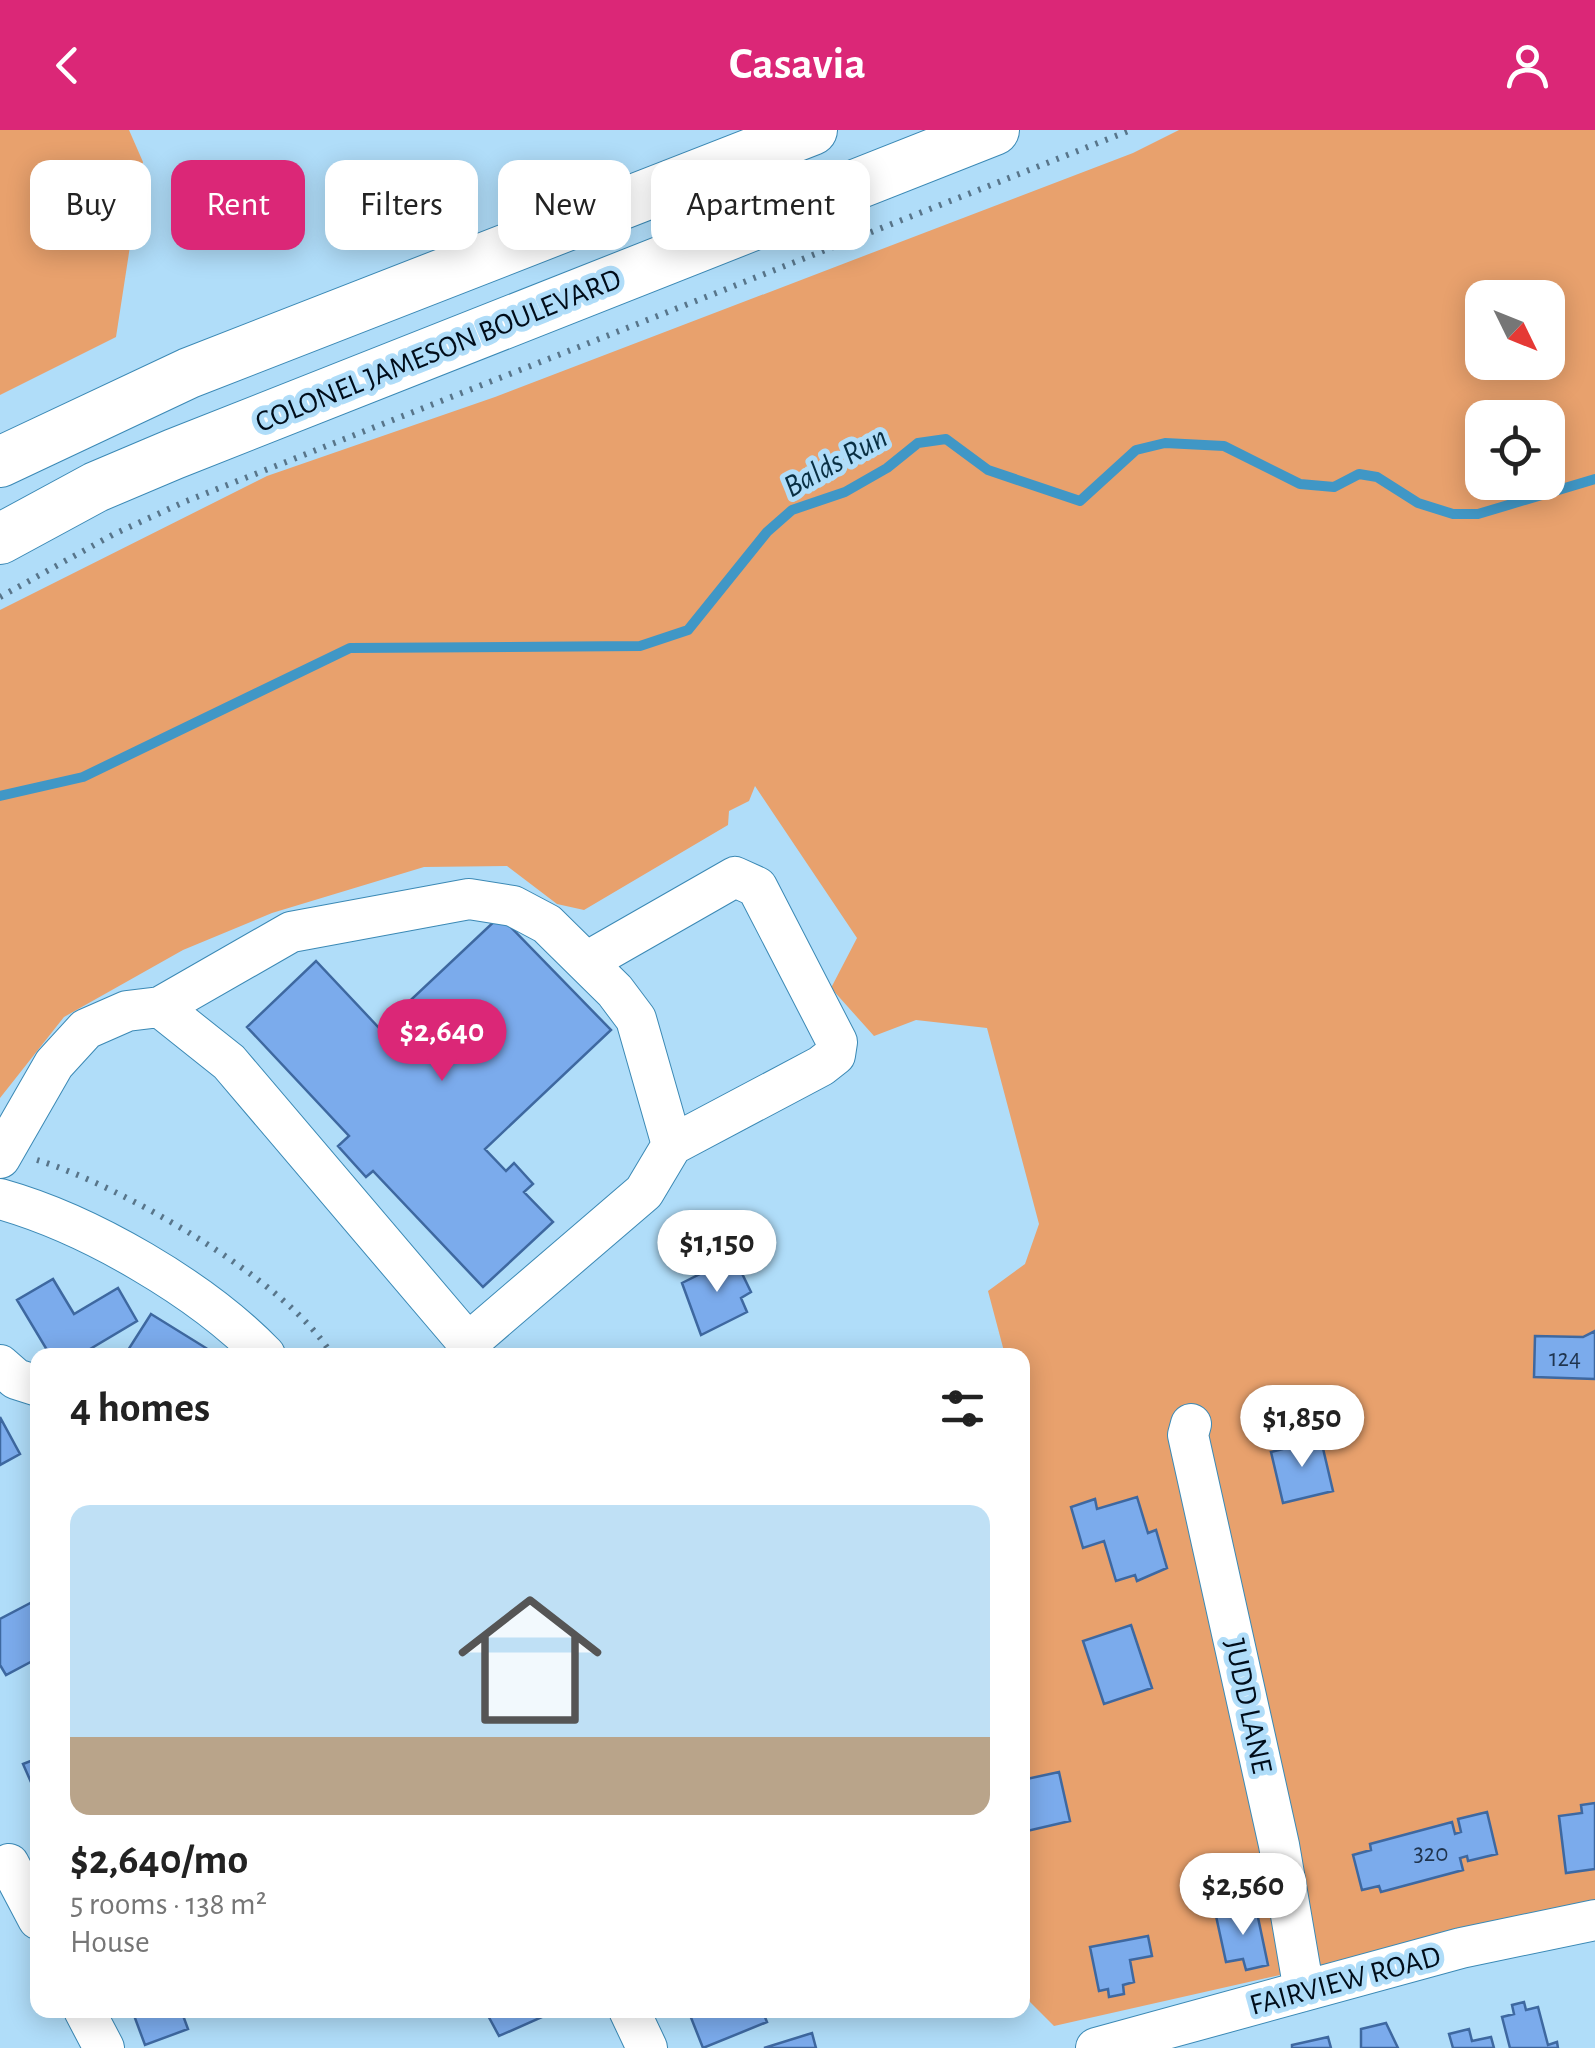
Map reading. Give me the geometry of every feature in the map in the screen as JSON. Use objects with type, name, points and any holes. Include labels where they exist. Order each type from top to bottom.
[{"type":"main road","points":[[0,462],[189,373],[812,130]]},
{"type":"main road","name":"COLONEL JAMESON BOULEVARD","points":[[0,539],[96,487],[174,454],[994,130]]},
{"type":"street","points":[[460,1348],[644,1192],[672,1145],[835,1055],[837,1042],[757,887],[748,880],[734,877],[588,961]]},
{"type":"street","points":[[0,1158],[54,1064],[86,1029],[127,1011],[160,1008],[291,932],[469,899],[512,906],[547,924],[588,961],[636,1019],[672,1145]]},
{"type":"street","points":[[160,1008],[190,1026],[229,1062],[458,1348]]},
{"type":"street","points":[[0,1199],[73,1226],[125,1254],[200,1301],[257,1348]]},
{"type":"street","points":[[0,1366],[16,1379],[30,1383]]},
{"type":"street","name":"JUDD LANE","points":[[1190,1424],[1188,1435],[1274,1826],[1304,1991]]},
{"type":"street","points":[[9,1864],[30,1904]]},
{"type":"street","name":"FAIRVIEW ROAD","points":[[1096,2048],[1461,1948],[1595,1920]]},
{"type":"street","points":[[88,2018],[104,2048]]},
{"type":"street","points":[[633,2018],[647,2048]]},
{"type":"path","points":[[0,598],[114,534],[184,502],[1132,130]]},
{"type":"path","points":[[46,1163],[96,1182],[193,1239],[304,1318],[327,1348]]},
{"type":"shaded area","points":[[0,130],[129,130],[142,160],[30,160],[30,250],[129,250],[116,337],[0,395]]},
{"type":"shaded area","points":[[1179,130],[1595,130],[1595,1916],[1320,1966],[1054,2026],[1030,2002],[1030,1348],[1003,1348],[988,1291],[1025,1264],[1039,1224],[987,1028],[916,1020],[874,1036],[831,988],[857,938],[755,786],[749,801],[729,811],[728,825],[584,910],[557,904],[507,866],[424,867],[272,913],[183,950],[64,1017],[0,1098],[0,610],[267,476],[495,397],[1133,153]]},
{"type":"building","points":[[500,916],[611,1030],[485,1149],[506,1171],[514,1163],[533,1184],[524,1192],[553,1222],[483,1287],[373,1171],[366,1177],[338,1146],[349,1136],[247,1027],[316,961],[380,1029]]},
{"type":"building","points":[[734,1257],[751,1292],[741,1298],[747,1312],[701,1335],[682,1283]]},
{"type":"building","points":[[53,1279],[74,1314],[118,1288],[137,1321],[92,1348],[46,1348],[17,1300]]},
{"type":"building","points":[[151,1314],[206,1348],[129,1348]]},
{"type":"building","points":[[1595,1331],[1595,1379],[1534,1377],[1535,1336],[1583,1337]]},
{"type":"building","points":[[0,1417],[20,1454],[0,1465]]},
{"type":"building","points":[[1309,1434],[1312,1442],[1321,1440],[1333,1491],[1283,1503],[1271,1452],[1294,1446],[1292,1439]]},
{"type":"building","points":[[1137,1497],[1148,1533],[1156,1530],[1167,1568],[1137,1581],[1135,1575],[1116,1581],[1104,1541],[1083,1548],[1071,1507],[1095,1499],[1097,1509]]},
{"type":"building","points":[[30,1603],[30,1662],[6,1675],[0,1665],[0,1619]]},
{"type":"building","points":[[1131,1625],[1152,1688],[1104,1704],[1083,1641]]},
{"type":"building","points":[[30,1761],[30,1780],[23,1764]]},
{"type":"building","points":[[1059,1772],[1070,1821],[1030,1830],[1030,1778]]},
{"type":"building","points":[[1595,1803],[1595,1869],[1566,1873],[1559,1816],[1582,1813],[1581,1805]]},
{"type":"building","points":[[1487,1812],[1497,1854],[1468,1861],[1467,1856],[1460,1858],[1463,1870],[1381,1892],[1379,1886],[1362,1890],[1353,1855],[1371,1850],[1370,1844],[1452,1822],[1455,1834],[1461,1832],[1458,1819]]},
{"type":"building","points":[[1256,1908],[1268,1965],[1246,1970],[1243,1959],[1226,1962],[1216,1916]]},
{"type":"building","points":[[1148,1936],[1152,1956],[1130,1960],[1134,1982],[1123,1985],[1124,1994],[1109,1997],[1108,1989],[1099,1991],[1090,1947]]},
{"type":"building","points":[[1524,2002],[1526,2010],[1538,2007],[1548,2045],[1557,2042],[1558,2048],[1510,2048],[1502,2017],[1514,2014],[1512,2005]]},
{"type":"building","points":[[135,2018],[184,2018],[188,2029],[145,2045]]},
{"type":"building","points":[[489,2018],[540,2018],[499,2036]]},
{"type":"building","points":[[691,2018],[765,2018],[767,2022],[703,2048]]},
{"type":"building","points":[[1386,2023],[1398,2048],[1361,2048],[1361,2029]]},
{"type":"building","points":[[1469,2029],[1472,2041],[1491,2037],[1494,2048],[1453,2048],[1449,2034]]},
{"type":"building","points":[[812,2033],[816,2048],[764,2048]]},
{"type":"building","points":[[1328,2037],[1331,2048],[1292,2048],[1292,2045]]},
{"type":"waterway","name":"Balds Run","points":[[0,796],[83,777],[350,648],[640,646],[688,630],[767,532],[792,510],[845,492],[887,468],[918,443],[946,439],[988,470],[1080,501],[1136,450],[1165,443],[1224,446],[1300,484],[1334,487],[1359,474],[1377,477],[1418,503],[1453,514],[1478,514],[1595,479]]}]
